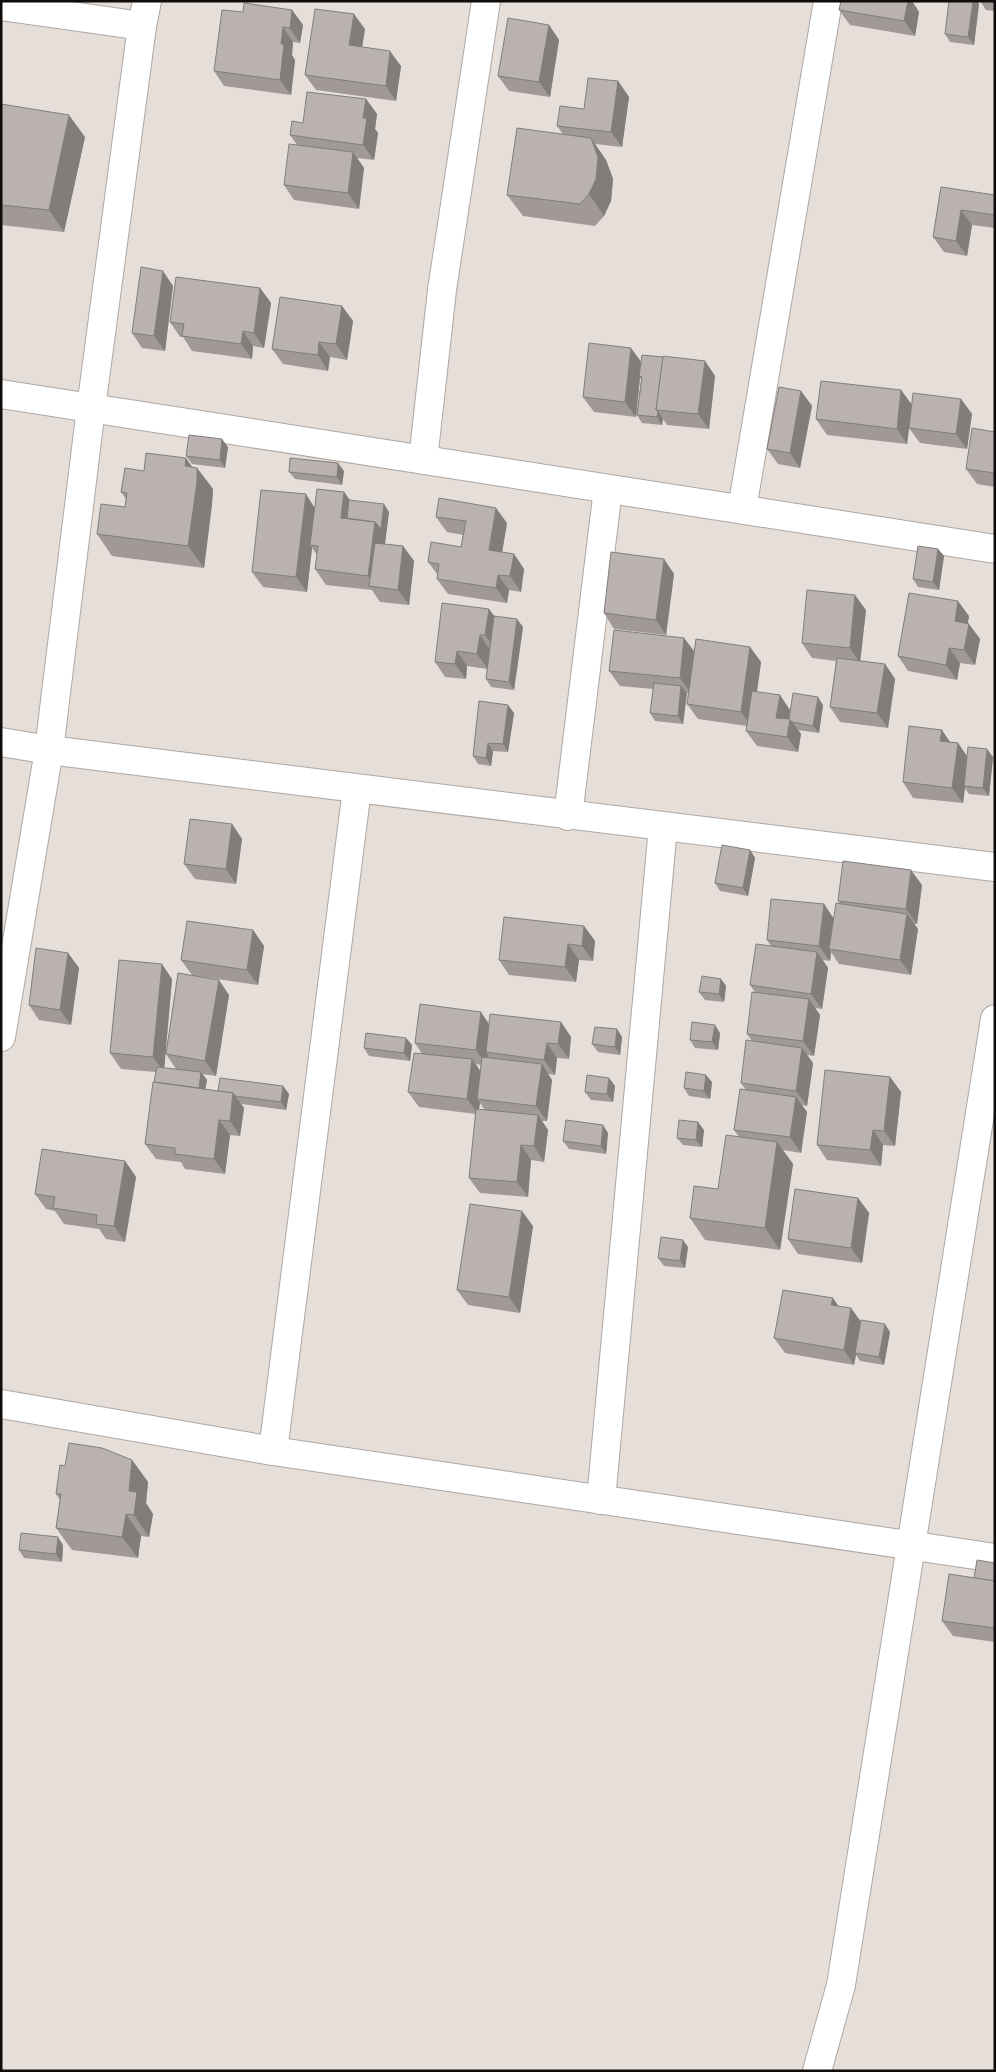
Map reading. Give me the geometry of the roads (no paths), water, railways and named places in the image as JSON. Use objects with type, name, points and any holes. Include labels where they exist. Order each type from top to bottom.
[{"type":"street","points":[[423,460],[442,290],[486,1]]},
{"type":"street","points":[[742,509],[828,1]]},
{"type":"street","points":[[1,6],[145,14],[91,408],[49,750],[1,1038]]},
{"type":"street","points":[[1,394],[995,549]]},
{"type":"street","points":[[568,816],[608,489]]},
{"type":"street","points":[[1,742],[49,750],[568,816],[995,867]]},
{"type":"street","points":[[273,1452],[357,789]]},
{"type":"street","points":[[601,1500],[663,827]]},
{"type":"street","points":[[817,2071],[841,1985],[995,1019]]},
{"type":"street","points":[[1,1404],[273,1452],[995,1558]]}]
